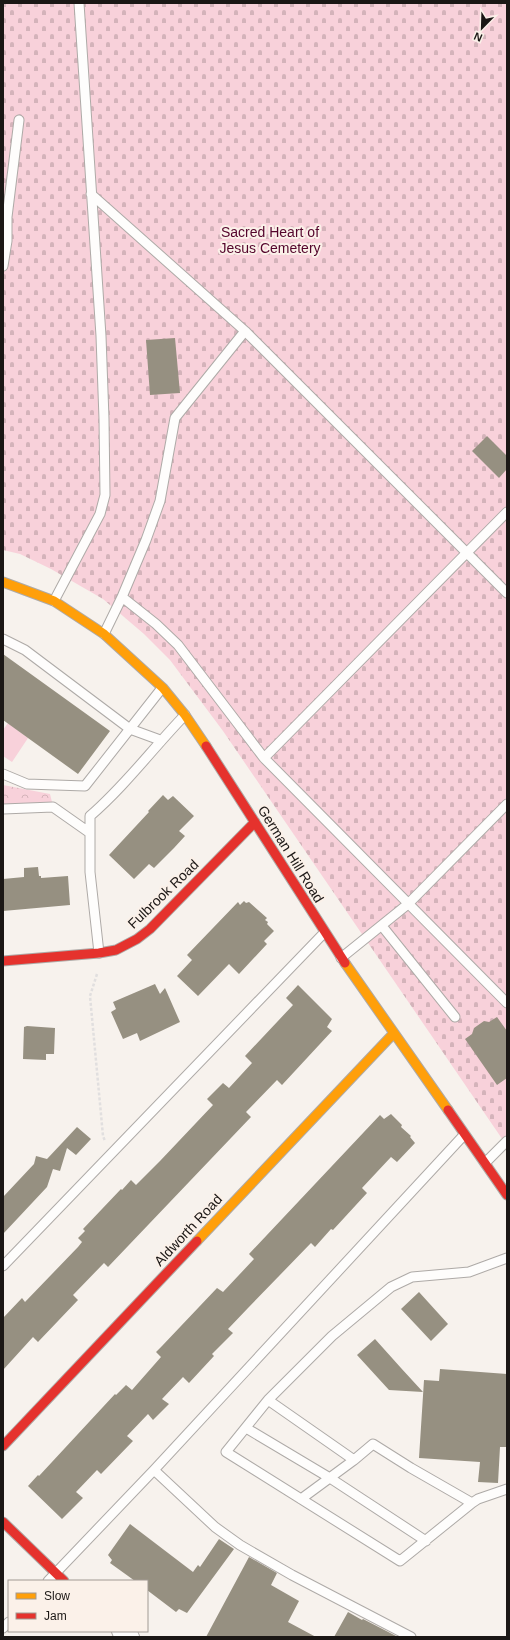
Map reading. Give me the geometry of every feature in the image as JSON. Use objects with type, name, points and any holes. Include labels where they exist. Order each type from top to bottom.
[{"type":"street","name":"German Hill Road","points":[[3,582],[54,601],[104,634],[163,688],[185,715],[255,822],[324,933],[507,1195]]},
{"type":"street","name":"Fulbrook Road","points":[[3,960],[99,953],[116,950],[137,939],[150,929],[255,822]]},
{"type":"street","name":"Aldworth Road","points":[[3,1446],[394,1033]]},
{"type":"street","points":[[3,1522],[63,1580]]},
{"type":"lane","points":[[54,601],[100,514],[105,495],[102,351],[79,3]]},
{"type":"lane","points":[[3,266],[7,217],[19,120]]},
{"type":"lane","points":[[91,194],[245,331],[507,594]]},
{"type":"lane","points":[[104,634],[146,540],[160,501],[175,418],[245,331]]},
{"type":"lane","points":[[264,758],[507,512]]},
{"type":"lane","points":[[122,596],[156,624],[178,645],[264,758],[507,1003]]},
{"type":"lane","points":[[3,639],[25,650],[130,729],[160,740]]},
{"type":"lane","points":[[3,774],[27,784],[85,786],[163,688]]},
{"type":"lane","points":[[99,953],[90,872],[90,816],[107,802],[160,740],[185,715]]},
{"type":"lane","points":[[341,958],[408,904],[507,804]]},
{"type":"lane","points":[[3,809],[54,807],[90,833]]},
{"type":"lane","points":[[382,926],[455,1017]]},
{"type":"lane","points":[[3,1266],[324,933]]},
{"type":"lane","points":[[49,1580],[154,1470],[464,1135]]},
{"type":"lane","points":[[485,1163],[507,1141]]},
{"type":"lane","points":[[507,1258],[469,1272],[412,1277],[391,1287],[332,1336],[268,1400],[226,1452],[400,1561],[478,1498],[507,1489]]},
{"type":"lane","points":[[268,1400],[354,1460]]},
{"type":"lane","points":[[246,1428],[330,1478],[426,1541]]},
{"type":"lane","points":[[301,1499],[373,1444],[472,1503]]},
{"type":"lane","points":[[154,1470],[215,1526],[240,1545],[292,1575],[411,1637]]},
{"type":"path","points":[[99,953],[97,977],[90,996],[103,1136],[110,1155]]},
{"type":"green space","name":"Sacred Heart of Jesus Cemetery","points":[[3,3],[507,3],[507,1146],[223,731],[170,660],[144,634],[103,599],[51,569],[20,554],[3,550]]},
{"type":"green space","points":[[8,723],[28,738],[12,762],[3,756],[3,730]]},
{"type":"green space","points":[[3,785],[50,794],[54,810],[3,814]]},
{"type":"building","points":[[175,338],[180,393],[150,395],[146,340]]},
{"type":"building","points":[[487,436],[507,456],[507,469],[499,478],[472,451]]},
{"type":"building","points":[[3,654],[110,731],[78,774],[3,720]]},
{"type":"building","points":[[163,795],[168,800],[173,796],[194,816],[179,831],[185,836],[174,848],[154,868],[149,864],[134,879],[109,855]]},
{"type":"building","points":[[38,867],[39,876],[41,876],[41,878],[68,876],[70,905],[3,911],[3,879],[24,877],[24,868]]},
{"type":"building","points":[[244,901],[246,903],[249,902],[267,918],[265,920],[268,922],[267,924],[274,931],[264,941],[267,944],[239,974],[229,964],[198,996],[177,976],[192,960],[187,955],[238,902],[240,905]]},
{"type":"building","points":[[155,984],[160,994],[165,988],[180,1022],[140,1041],[137,1033],[123,1039],[111,1012],[116,1009],[113,1002]]},
{"type":"building","points":[[298,985],[332,1019],[327,1027],[332,1031],[282,1085],[277,1080],[246,1112],[251,1117],[108,1267],[104,1263],[73,1295],[78,1300],[38,1342],[33,1337],[3,1370],[3,1318],[22,1298],[25,1302],[78,1247],[82,1242],[78,1238],[85,1231],[83,1229],[121,1189],[122,1190],[131,1180],[136,1185],[213,1105],[207,1099],[223,1083],[229,1088],[252,1063],[245,1056],[293,1005],[286,998]]},
{"type":"building","points":[[497,1017],[507,1031],[507,1078],[497,1085],[465,1039],[472,1034],[474,1028],[484,1021],[489,1022]]},
{"type":"building","points":[[24,1027],[55,1028],[54,1054],[46,1054],[46,1060],[23,1059]]},
{"type":"building","points":[[391,1114],[402,1125],[401,1127],[411,1136],[410,1137],[415,1143],[397,1162],[391,1157],[362,1188],[367,1193],[333,1230],[331,1229],[315,1247],[311,1243],[228,1329],[233,1333],[212,1354],[214,1356],[189,1383],[183,1377],[162,1399],[169,1404],[153,1420],[148,1414],[127,1436],[133,1441],[101,1474],[97,1470],[76,1492],[83,1498],[62,1519],[28,1486],[115,1394],[116,1395],[126,1385],[132,1390],[161,1357],[156,1352],[217,1288],[223,1292],[254,1259],[249,1254],[380,1115],[384,1119]]},
{"type":"building","points":[[77,1127],[91,1139],[76,1155],[67,1148],[60,1171],[53,1169],[47,1187],[3,1234],[3,1197],[34,1164],[36,1156],[47,1159]]},
{"type":"building","points":[[419,1292],[448,1324],[431,1341],[401,1309]]},
{"type":"building","points":[[375,1339],[423,1392],[389,1390],[357,1355]]},
{"type":"building","points":[[440,1369],[507,1374],[507,1447],[500,1447],[498,1483],[478,1482],[480,1462],[419,1458],[424,1380],[439,1381]]},
{"type":"building","points":[[130,1524],[193,1572],[198,1565],[200,1567],[219,1539],[234,1549],[187,1613],[179,1609],[176,1612],[148,1591],[148,1580],[134,1580],[110,1563],[112,1560],[108,1555]]},
{"type":"building","points":[[249,1557],[277,1573],[271,1585],[299,1601],[288,1622],[316,1637],[206,1637]]},
{"type":"building","points":[[348,1612],[362,1620],[363,1619],[398,1637],[334,1637]]},
{"type":"traffic: slow","points":[[3,582],[54,601],[104,634],[163,688],[185,715],[206,746]]},
{"type":"traffic: slow","points":[[345,963],[448,1110]]},
{"type":"traffic: slow","points":[[197,1241],[394,1033]]},
{"type":"traffic: jam","points":[[206,746],[345,963]]},
{"type":"traffic: jam","points":[[3,961],[99,953],[116,950],[137,939],[150,929],[255,822]]},
{"type":"traffic: jam","points":[[448,1110],[507,1195]]},
{"type":"traffic: jam","points":[[3,1446],[197,1241]]},
{"type":"traffic: jam","points":[[3,1522],[63,1580]]}]
